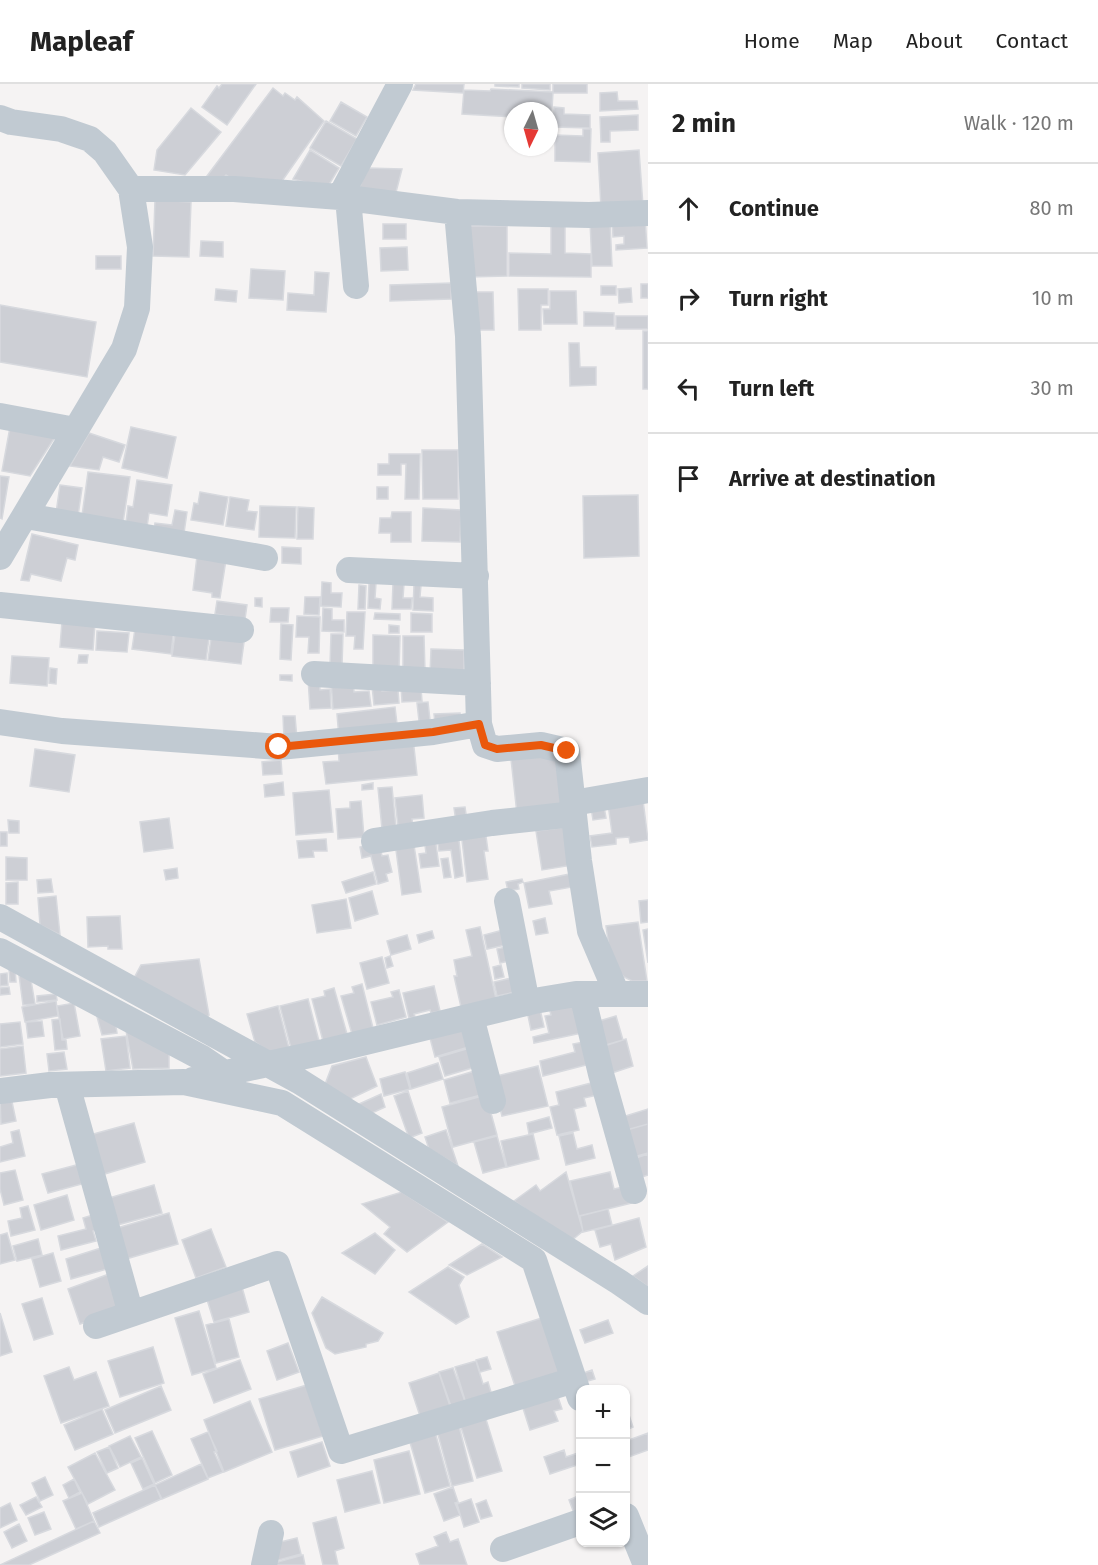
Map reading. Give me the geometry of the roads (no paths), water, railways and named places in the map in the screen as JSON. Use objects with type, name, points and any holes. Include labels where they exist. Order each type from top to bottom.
[{"type":"street","points":[[356,286],[344,198],[400,84]]},
{"type":"street","points":[[0,118],[11,122],[61,129],[90,139],[105,152],[131,189],[140,247],[137,308],[124,350],[14,523],[0,557]]},
{"type":"street","points":[[131,189],[234,189],[344,198],[456,212],[589,215],[648,213]]},
{"type":"street","points":[[456,212],[468,336],[479,724],[485,745],[497,749],[541,745],[567,751],[579,861],[590,931],[617,994]]},
{"type":"street","points":[[0,416],[75,430]]},
{"type":"street","points":[[14,523],[266,558]]},
{"type":"street","points":[[349,570],[476,576]]},
{"type":"street","points":[[0,605],[241,630]]},
{"type":"street","points":[[314,674],[478,682]]},
{"type":"street","points":[[0,722],[62,731],[279,747],[433,732],[479,724]]},
{"type":"street","points":[[374,841],[573,808],[648,790]]},
{"type":"street","points":[[507,901],[527,1003]]},
{"type":"street","points":[[0,917],[299,1081],[648,1302]]},
{"type":"street","points":[[0,951],[202,1058],[224,1073]]},
{"type":"street","points":[[582,994],[601,1074],[634,1191]]},
{"type":"street","points":[[0,1091],[67,1085],[184,1082],[527,1003],[582,994],[648,994]]},
{"type":"street","points":[[471,1017],[493,1101]]},
{"type":"street","points":[[184,1082],[282,1103],[534,1260],[576,1386]]},
{"type":"street","points":[[67,1085],[131,1314]]},
{"type":"street","points":[[96,1326],[277,1264],[341,1451],[576,1389]]},
{"type":"street","points":[[503,1549],[576,1523]]},
{"type":"street","points":[[630,1526],[646,1565]]},
{"type":"street","points":[[264,1565],[271,1533]]}]
